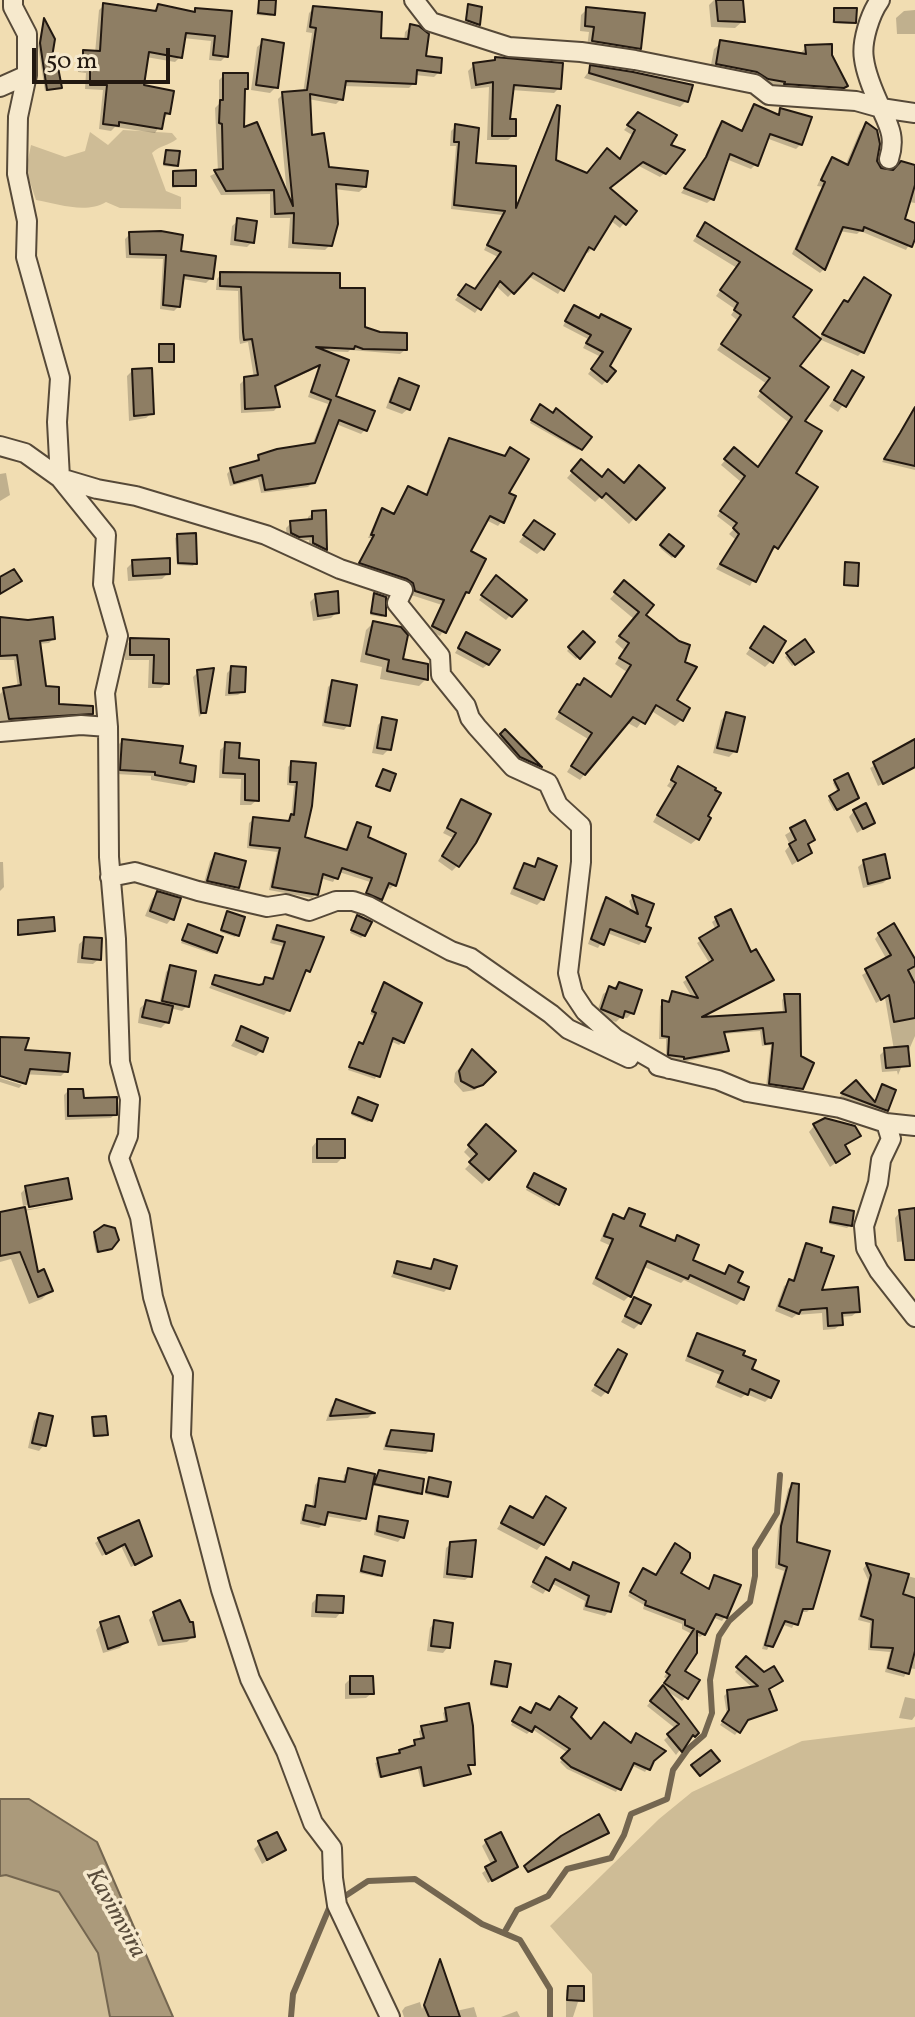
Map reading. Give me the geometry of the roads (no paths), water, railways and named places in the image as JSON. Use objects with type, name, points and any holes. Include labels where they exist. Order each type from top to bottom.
[{"type":"street","points":[[414,0],[431,22],[509,47],[581,52],[635,60],[755,84],[769,95],[856,101],[915,113]]},
{"type":"street","points":[[880,0],[869,24],[863,58],[881,108],[891,125],[893,146],[889,159]]},
{"type":"street","points":[[9,3],[27,34],[27,75],[18,117],[17,174],[27,221],[26,257],[60,378],[57,422],[60,478]]},
{"type":"street","points":[[0,87],[27,75]]},
{"type":"street","points":[[0,446],[25,453],[60,478],[106,535],[103,584],[118,636],[105,693],[108,727],[107,808],[120,1062],[130,1099],[128,1136],[119,1158],[140,1217],[159,1318],[183,1374],[181,1436],[221,1590],[250,1679],[286,1751],[313,1823],[332,1848],[337,1905],[390,2017]]},
{"type":"street","points":[[60,478],[136,496],[266,535],[340,569],[403,590],[397,603],[440,656],[441,675],[466,706],[470,718],[513,767],[548,783],[558,805],[581,826],[581,862],[568,973],[573,993],[585,1011],[615,1038],[669,1069]]},
{"type":"street","points":[[0,732],[81,725],[108,727]]},
{"type":"street","points":[[110,877],[135,872],[267,907],[286,904],[309,911],[336,901],[353,901],[471,958],[568,1029],[620,1055],[718,1080],[747,1092],[840,1108],[886,1123],[915,1126]]},
{"type":"street","points":[[886,1123],[891,1139],[881,1160],[878,1183],[864,1226],[866,1248],[879,1271],[915,1317]]},
{"type":"water","name":"Kavimvira","points":[[0,1799],[29,1799],[97,1842],[173,2017],[110,2017],[98,1953],[59,1892],[6,1875],[0,1876]]},
{"type":"waterway","points":[[504,1933],[517,1910],[548,1896],[567,1869],[611,1858],[631,1814],[667,1799],[673,1770],[688,1749],[704,1735],[712,1713],[710,1680],[719,1636],[729,1621],[750,1602],[755,1576],[755,1549],[777,1513],[780,1475]]},
{"type":"waterway","points":[[291,2017],[293,1994],[330,1906],[368,1881],[415,1879],[482,1924],[520,1940],[550,1989],[550,2017]]}]
